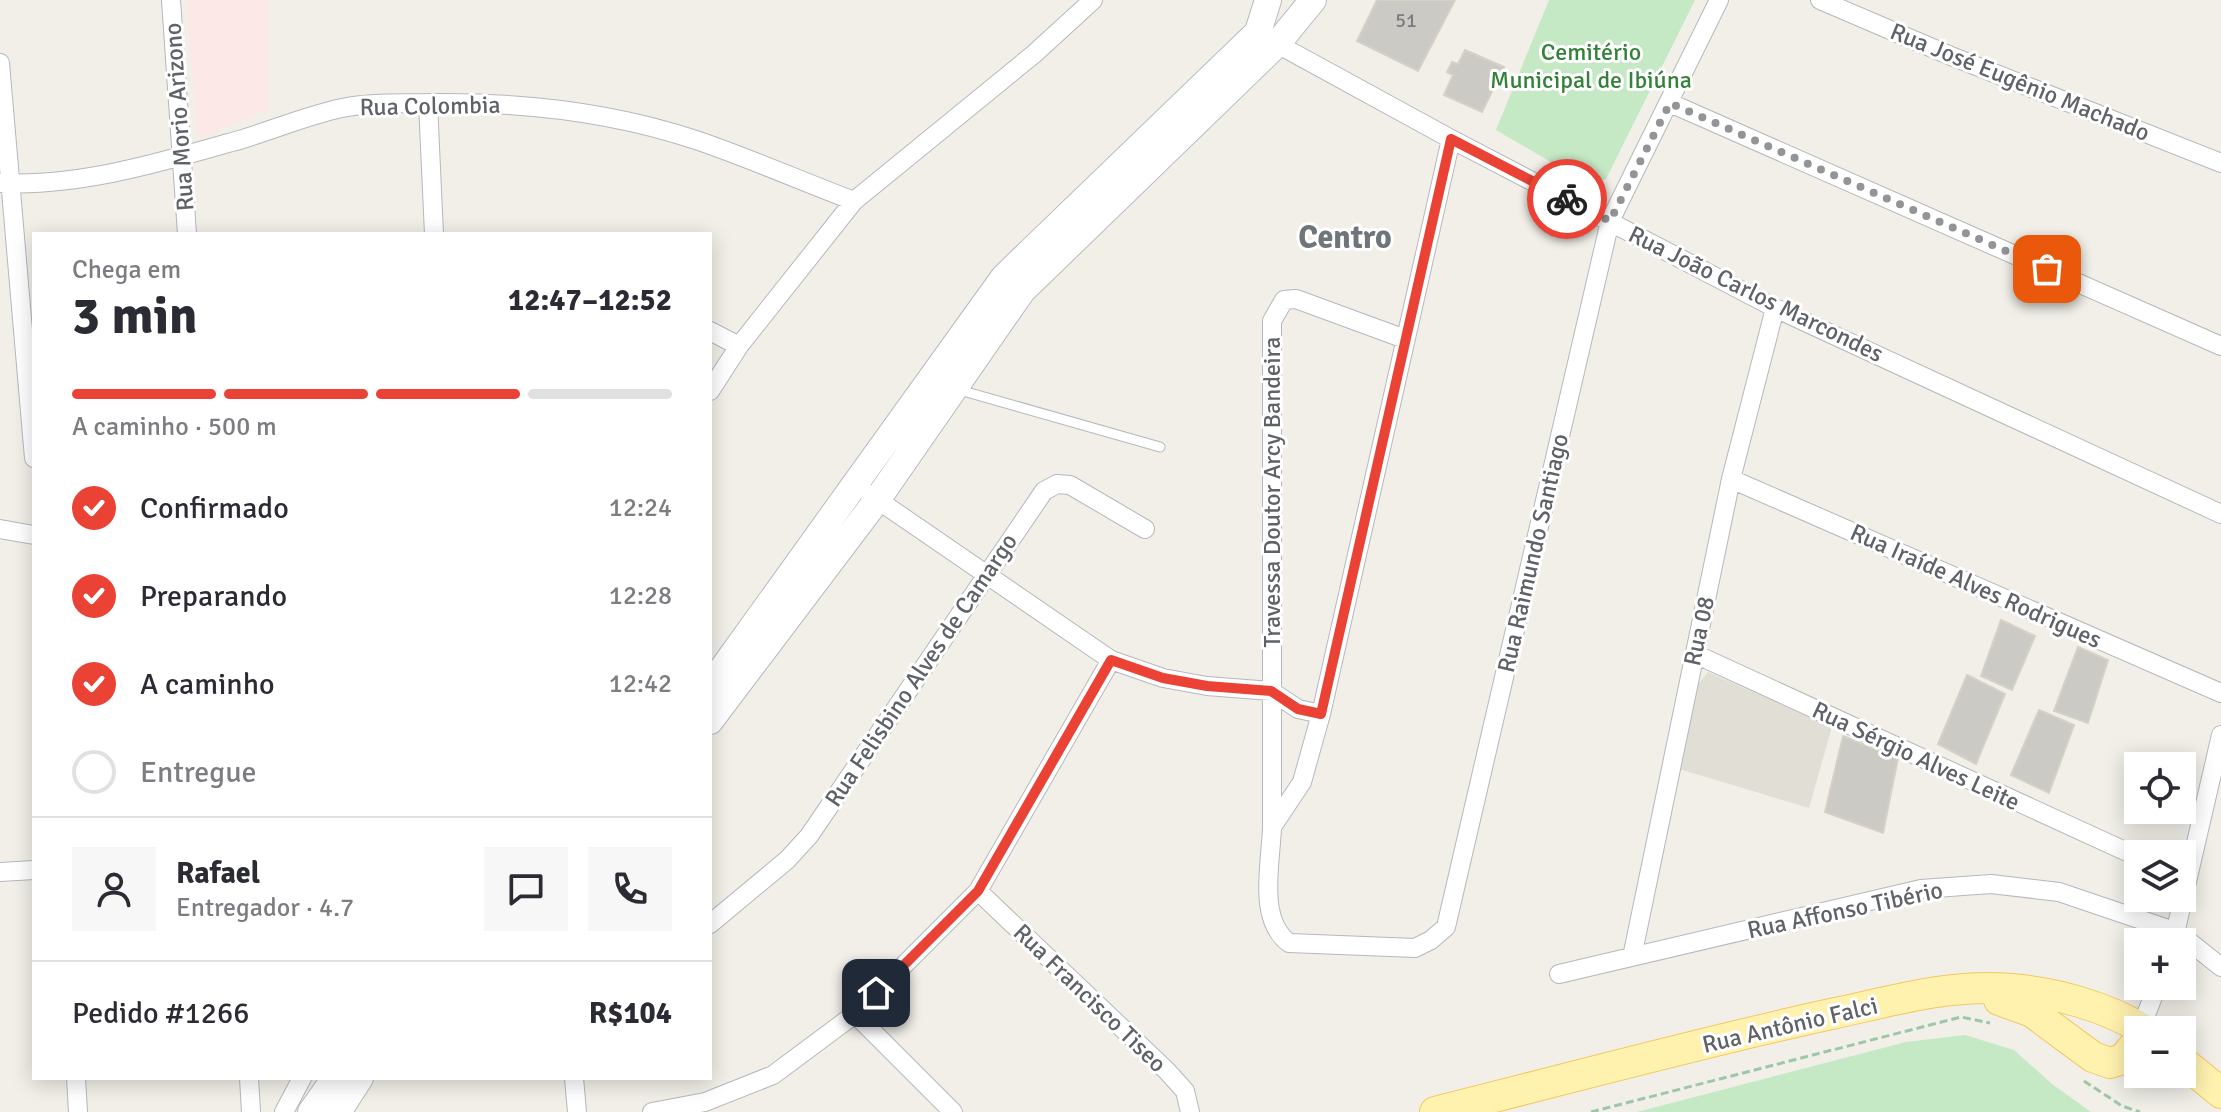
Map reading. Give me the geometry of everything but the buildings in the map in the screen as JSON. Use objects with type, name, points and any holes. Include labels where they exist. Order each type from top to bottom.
[{"type":"main road","points":[[1267,38],[1268,0]]},
{"type":"main road","points":[[712,683],[854,483],[941,384],[1013,284],[1267,38],[1313,0]]},
{"type":"main road","points":[[712,718],[877,500],[941,384]]},
{"type":"main road","name":"Rua Antônio Falci","points":[[1435,1112],[1793,1023],[1938,991],[2009,989],[2062,998],[2102,1010],[2124,1022]]},
{"type":"main road","points":[[1938,991],[1985,997],[2032,1012],[2093,1057],[2110,1063],[2124,1058]]},
{"type":"main road","points":[[2196,1072],[2221,1093]]},
{"type":"main road","points":[[294,1110],[332,1080]]},
{"type":"main road","points":[[338,1112],[359,1080]]},
{"type":"street","name":"Rua Morio Arizono","points":[[171,0],[187,232]]},
{"type":"street","points":[[712,388],[739,346],[854,201],[1034,54],[1093,0]]},
{"type":"street","name":"Rua Raimundo Santiago","points":[[1269,911],[1278,934],[1289,943],[1303,945],[1415,948],[1446,927],[1610,221],[1719,0]]},
{"type":"street","name":"Rua José Eugênio Machado","points":[[1820,0],[1951,56],[2221,163]]},
{"type":"street","name":"Rua João Carlos Marcondes","points":[[1267,38],[1451,139],[1775,308],[2221,514]]},
{"type":"street","points":[[0,63],[5,183],[32,439]]},
{"type":"street","name":"Rua Colombia","points":[[5,183],[102,173],[180,155],[343,108],[382,103],[428,103],[534,107],[642,125],[696,140],[854,201]]},
{"type":"street","points":[[428,103],[434,232]]},
{"type":"street","points":[[1670,103],[2221,346]]},
{"type":"street","points":[[1272,827],[1302,782],[1321,714],[1451,139]]},
{"type":"street","name":"Travessa Doutor Arcy Bandeira","points":[[1269,911],[1272,827],[1272,321],[1284,300],[1296,299],[1405,339]]},
{"type":"street","name":"Rua 08","points":[[1632,957],[1731,479],[1775,308]]},
{"type":"street","points":[[712,332],[739,346]]},
{"type":"street","name":"Rua Iraíde Alves Rodrigues","points":[[1731,479],[2221,693]]},
{"type":"street","points":[[854,483],[1111,660],[1163,678],[1207,686],[1271,691],[1298,709],[1321,714]]},
{"type":"street","name":"Rua Felisbino Alves de Camargo","points":[[712,922],[787,860],[809,836],[1044,491],[1057,484],[1070,485],[1145,529]]},
{"type":"street","points":[[0,529],[32,535]]},
{"type":"street","name":"Rua Sérgio Alves Leite","points":[[1695,654],[2124,851]]},
{"type":"street","points":[[652,1112],[705,1102],[773,1075],[855,1014],[978,891],[1111,660]]},
{"type":"street","points":[[2195,840],[2220,740]]},
{"type":"street","points":[[0,872],[32,870]]},
{"type":"street","name":"Rua Affonso Tibério","points":[[1559,974],[1921,889],[1991,884],[2059,892],[2152,928]]},
{"type":"street","name":"Rua Francisco Tiseo","points":[[978,891],[1167,1071],[1185,1091],[1190,1112]]},
{"type":"street","name":"Rua Affonso Tibério","points":[[2196,951],[2221,967]]},
{"type":"street","points":[[855,1014],[953,1112]]},
{"type":"street","points":[[76,1080],[78,1112]]},
{"type":"street","points":[[249,1080],[251,1112]]},
{"type":"street","points":[[294,1110],[302,1080]]},
{"type":"street","points":[[574,1080],[577,1112]]},
{"type":"lane","points":[[941,384],[1160,447]]},
{"type":"path","points":[[1591,1112],[1961,1017],[2002,1026]]},
{"type":"path","points":[[2081,1079],[2122,1106],[2140,1112]]},
{"type":"shaded area","points":[[186,0],[268,0],[268,109],[204,137],[198,136]]},
{"type":"shaded area","points":[[1708,672],[1832,727],[1809,808],[1676,768],[1696,687]]},
{"type":"green space","name":"Cemitério Municipal de Ibiúna","points":[[1549,0],[1695,0],[1606,179],[1589,184],[1496,130]]},
{"type":"green space","points":[[1965,1035],[2014,1050],[2052,1084],[2091,1112],[1637,1112],[1906,1042]]},
{"type":"way so far","points":[[1567,199],[1610,221],[1670,103],[2047,269]]},
{"type":"district","name":"Centro","points":[[1345,237]]},
{"type":"route","points":[[876,993],[978,891],[1111,660],[1163,678],[1207,686],[1271,691],[1287,704],[1321,714],[1451,139],[1567,199]]}]
